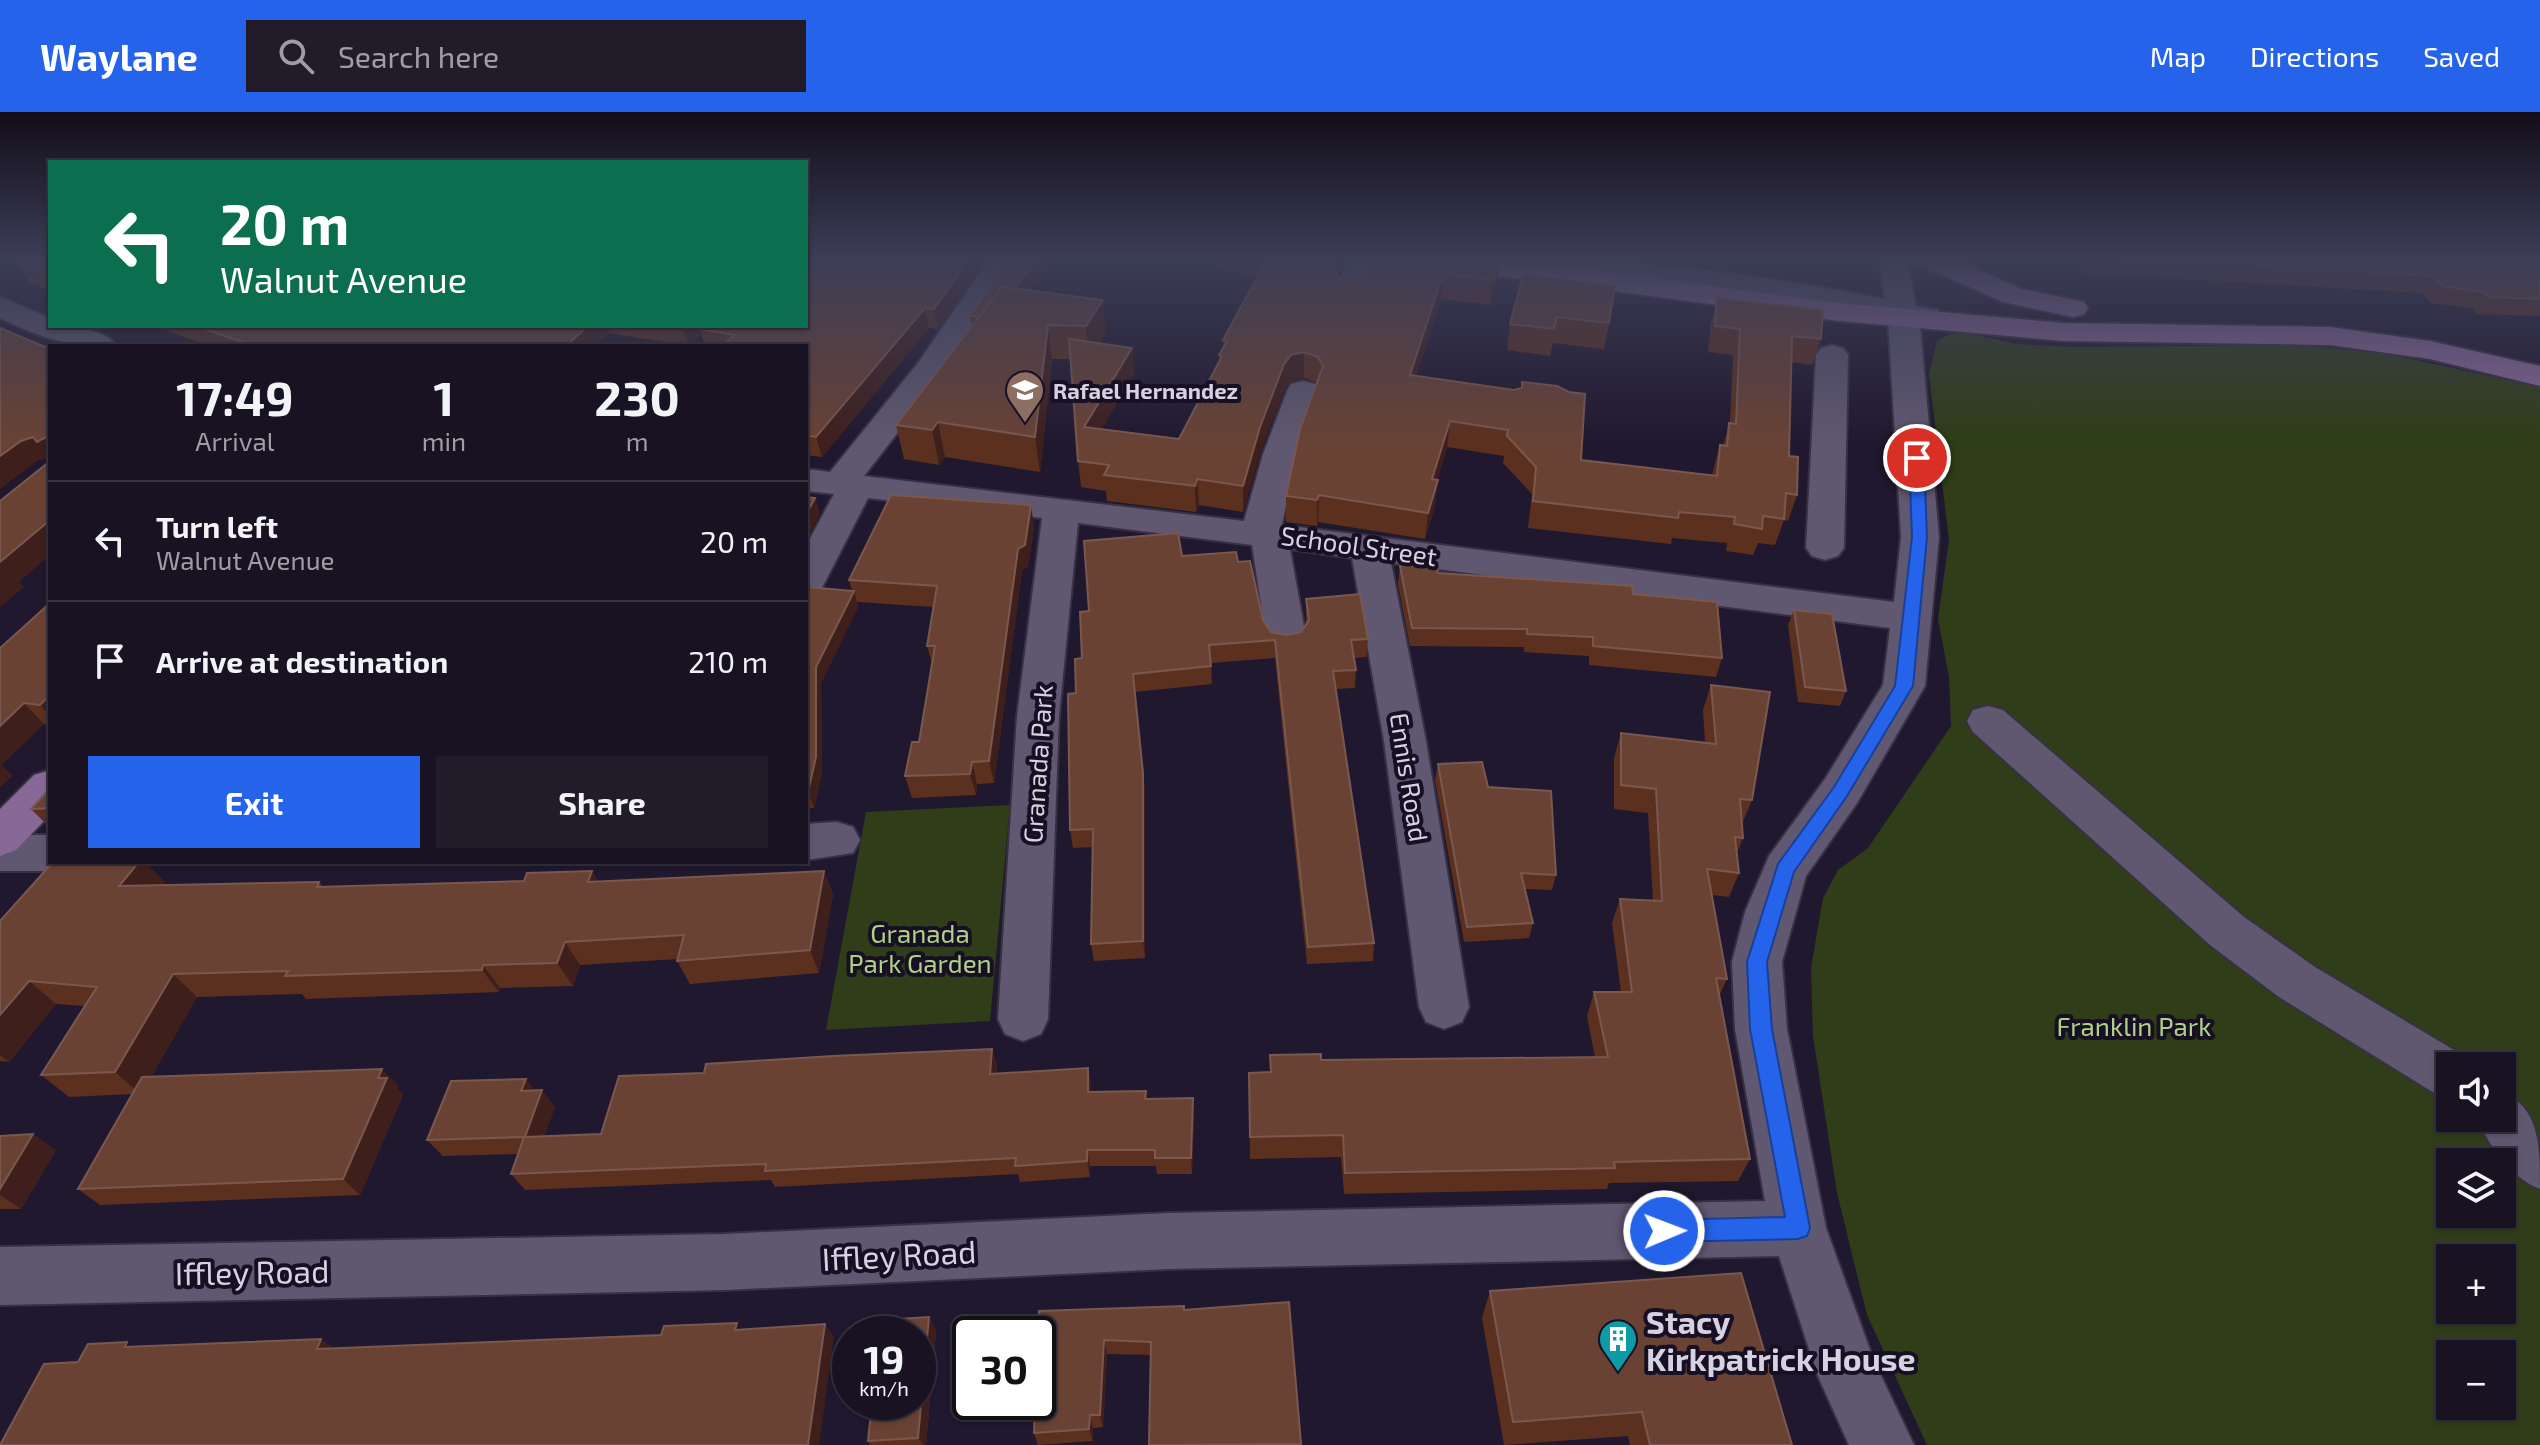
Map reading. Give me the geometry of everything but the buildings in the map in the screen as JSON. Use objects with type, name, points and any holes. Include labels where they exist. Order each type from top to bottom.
[{"type":"main road","points":[[2001,319],[2117,335],[2244,332],[2330,336],[2430,350],[2540,376]]},
{"type":"main road","points":[[2297,319],[2416,334],[2540,361]]},
{"type":"main road","points":[[0,838],[48,789]]},
{"type":"street","points":[[28,319],[48,327]]},
{"type":"street","points":[[808,575],[834,484],[930,370],[964,319]]},
{"type":"street","points":[[1882,1445],[1848,1374],[1798,1228],[1761,1029],[1757,962],[1785,869],[1841,791],[1904,686],[1920,537],[1908,342],[1911,319]]},
{"type":"street","points":[[49,328],[95,344]]},
{"type":"street","points":[[1825,548],[1832,355]]},
{"type":"street","points":[[1286,637],[1264,532],[1280,454],[1303,391]]},
{"type":"street","name":"School Street","points":[[834,484],[1264,532],[1637,584],[1854,606],[1911,619]]},
{"type":"street","name":"Granada Park","points":[[1023,1019],[1038,716],[1061,510]]},
{"type":"street","name":"Ennis Road","points":[[1369,547],[1405,741],[1444,1007]]},
{"type":"street","points":[[1988,721],[2227,931],[2297,982],[2436,1066]]},
{"type":"street","points":[[0,853],[48,853]]},
{"type":"street","points":[[2516,1106],[2540,1114]]},
{"type":"street","points":[[2515,1132],[2540,1163]]},
{"type":"street","name":"Iffley Road","points":[[0,1276],[724,1262],[1169,1241],[1798,1228]]},
{"type":"green space","name":"Franklin Park","points":[[1957,331],[2017,344],[2074,347],[2300,345],[2388,354],[2540,387],[2540,1445],[1927,1445],[1867,1315],[1837,1193],[1813,1036],[1811,968],[1823,898],[1838,870],[1868,848],[1951,726],[1949,677],[1938,619],[1949,540],[1929,374],[1937,340]]},
{"type":"green space","name":"Granada Park Garden","points":[[1010,805],[990,1021],[826,1030],[866,812]]},
{"type":"place","name":"Rafael Hernandez","points":[[1025,424]]},
{"type":"place","name":"Stacy Kirkpatrick House","points":[[1618,1373]]},
{"type":"route","points":[[1664,1231],[1798,1228],[1761,1029],[1757,962],[1769,912],[1785,869],[1841,791],[1904,686],[1912,634],[1911,610],[1920,537],[1917,458]]}]
